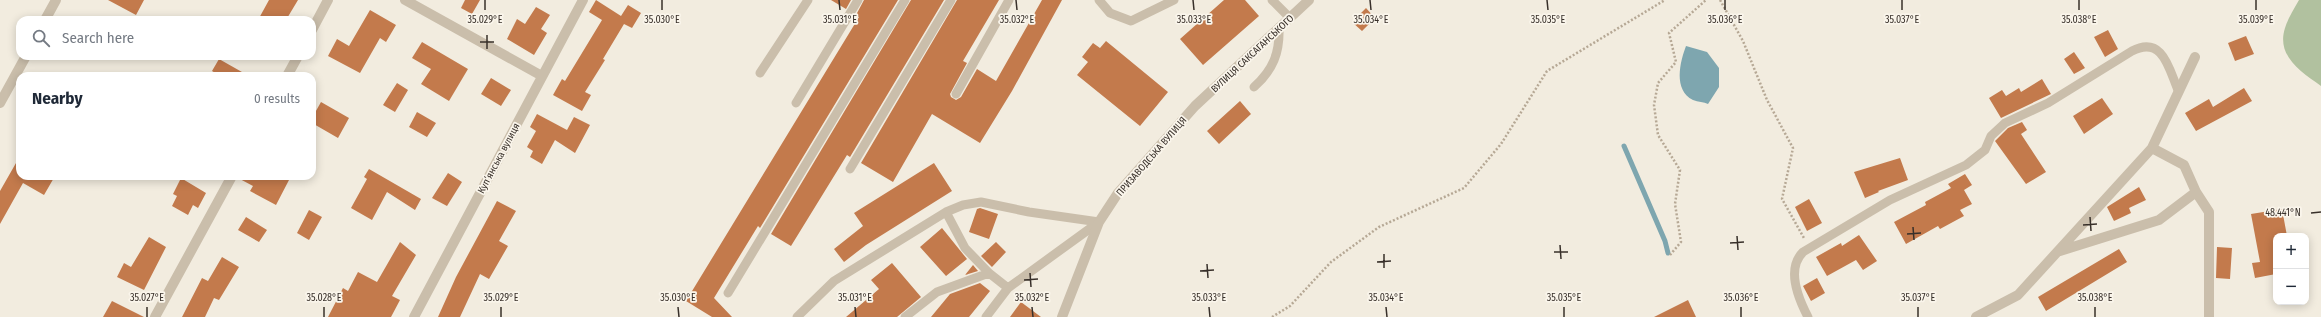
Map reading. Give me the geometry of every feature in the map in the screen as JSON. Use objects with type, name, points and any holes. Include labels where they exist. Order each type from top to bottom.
[{"type":"street","points":[[47,16],[56,0]]},
{"type":"street","points":[[316,22],[328,0]]},
{"type":"street","points":[[405,0],[542,76]]},
{"type":"street","name":"Купʼянська вулиця","points":[[414,317],[583,0]]},
{"type":"street","name":"ВУЛИЦЯ САКСАГАНСЬКОГО","points":[[1194,106],[1309,0]]},
{"type":"street","points":[[1976,317],[2018,295],[2152,148],[2178,90],[2195,57]]},
{"type":"street","points":[[17,72],[24,60]]},
{"type":"street","points":[[289,72],[296,60]]},
{"type":"street","points":[[0,103],[16,74]]},
{"type":"street","name":"ПРИЗАВОДСЬКА ВУЛИЦЯ","points":[[1062,317],[1099,222],[1118,193],[1194,106]]},
{"type":"street","points":[[2152,148],[2184,165],[2196,192],[2209,212],[2209,317]]},
{"type":"street","points":[[155,317],[230,180]]},
{"type":"street","points":[[2058,252],[2159,220],[2196,192]]},
{"type":"lane","points":[[760,72],[808,0]]},
{"type":"lane","points":[[796,103],[858,0]]},
{"type":"lane","points":[[728,293],[905,0]]},
{"type":"lane","points":[[850,169],[951,0]]},
{"type":"lane","points":[[956,94],[1009,0]]},
{"type":"lane","points":[[1099,0],[1110,14],[1131,21],[1174,0]]},
{"type":"lane","points":[[1272,0],[1290,18]]},
{"type":"lane","points":[[1254,87],[1267,76],[1275,58],[1280,46],[1279,28]]},
{"type":"lane","points":[[1808,317],[1804,309],[1793,272],[1798,257],[1810,247],[1890,200],[1966,165],[1985,150],[1991,136],[2005,123],[2048,103],[2138,48],[2152,47],[2163,54],[2178,90]]},
{"type":"lane","points":[[796,317],[834,281],[946,212],[963,205],[981,202],[1029,212],[1099,222]]},
{"type":"lane","points":[[946,212],[965,248],[989,273],[1008,288]]},
{"type":"lane","points":[[986,317],[1008,288],[1099,222]]},
{"type":"lane","points":[[905,317],[937,292],[989,273]]},
{"type":"path","points":[[1272,317],[1290,306],[1331,262],[1379,227],[1464,188],[1501,144],[1547,71],[1666,0]]},
{"type":"path","points":[[1670,255],[1681,242],[1675,204],[1680,170],[1658,135],[1654,105],[1658,83],[1676,62],[1669,33],[1706,0]]},
{"type":"path","points":[[1720,0],[1743,41],[1767,100],[1793,148],[1782,199],[1810,247]]},
{"type":"green space","points":[[2299,0],[2321,0],[2321,86],[2298,69],[2287,55],[2284,47],[2283,38],[2285,28],[2289,17]]},
{"type":"water","points":[[1686,46],[1707,52],[1719,68],[1719,87],[1708,104],[1693,100],[1683,90],[1680,83],[1680,67]]},
{"type":"building","points":[[108,0],[144,0],[136,15]]},
{"type":"building","points":[[269,0],[298,0],[288,16],[260,16]]},
{"type":"building","points":[[465,0],[480,0],[472,14],[461,8]]},
{"type":"building","points":[[596,0],[621,16],[628,5],[641,13],[632,28],[624,24],[603,59],[605,60],[585,92],[591,95],[582,111],[553,95],[562,79],[565,81],[602,20],[589,12]]},
{"type":"building","points":[[831,0],[851,0],[846,9]]},
{"type":"building","points":[[864,0],[898,0],[760,228],[758,226],[714,298],[732,317],[712,317],[686,301],[859,17],[856,15]]},
{"type":"building","points":[[911,0],[944,0],[850,157],[847,155],[791,246],[771,234]]},
{"type":"building","points":[[957,0],[999,0],[963,61],[967,63],[950,94],[951,97],[956,100],[961,97],[977,69],[996,81],[1042,0],[1062,0],[1012,91],[980,143],[932,114],[893,182],[861,163]]},
{"type":"building","points":[[1224,0],[1245,0],[1259,16],[1203,65],[1180,39]]},
{"type":"building","points":[[536,7],[550,15],[541,29],[547,33],[534,55],[507,39],[517,19],[525,24]]},
{"type":"building","points":[[1366,8],[1375,18],[1362,31],[1352,22]]},
{"type":"building","points":[[370,10],[396,25],[386,42],[380,38],[360,73],[328,56],[337,39],[349,46]]},
{"type":"building","points":[[2108,30],[2118,49],[2105,57],[2094,37]]},
{"type":"building","points":[[2246,36],[2254,54],[2235,61],[2228,43]]},
{"type":"building","points":[[1106,41],[1168,92],[1140,126],[1077,75],[1088,62],[1082,57],[1093,43],[1100,48]]},
{"type":"building","points":[[422,42],[468,69],[449,101],[421,84],[431,69],[412,58]]},
{"type":"building","points":[[2074,52],[2085,68],[2074,74],[2064,59]]},
{"type":"building","points":[[218,60],[221,60],[242,72],[214,72],[212,71]]},
{"type":"building","points":[[491,78],[511,90],[501,106],[481,94]]},
{"type":"building","points":[[2042,79],[2051,94],[2001,118],[1989,98],[2002,90],[2006,96],[2019,88],[2021,92]]},
{"type":"building","points":[[397,83],[408,90],[395,112],[383,105]]},
{"type":"building","points":[[2244,88],[2252,101],[2196,131],[2185,113],[2209,99],[2213,107]]},
{"type":"building","points":[[2102,98],[2113,114],[2084,134],[2073,116]]},
{"type":"building","points":[[1240,101],[1251,114],[1219,144],[1207,131]]},
{"type":"building","points":[[321,102],[349,118],[338,138],[316,125],[316,111]]},
{"type":"building","points":[[417,112],[436,123],[427,137],[409,127]]},
{"type":"building","points":[[537,114],[567,130],[574,117],[590,125],[575,153],[555,140],[542,164],[530,157],[533,151],[527,147],[536,131],[530,127]]},
{"type":"building","points":[[2022,122],[2027,130],[2021,134],[2046,172],[2026,184],[1995,141],[2008,128]]},
{"type":"building","points":[[1900,158],[1908,180],[1878,191],[1879,192],[1865,198],[1854,172]]},
{"type":"building","points":[[16,163],[16,180],[53,180],[44,195],[23,183],[0,224],[0,191]]},
{"type":"building","points":[[934,163],[952,191],[866,245],[844,262],[834,249],[863,226],[854,213]]},
{"type":"building","points":[[369,169],[421,199],[415,210],[387,192],[372,220],[351,208],[367,179],[364,177]]},
{"type":"building","points":[[448,173],[462,182],[447,206],[432,198]]},
{"type":"building","points":[[1965,174],[1972,185],[1964,190],[1972,204],[1960,210],[1964,216],[1940,229],[1938,226],[1906,244],[1894,222],[1926,205],[1925,202],[1951,188],[1948,184]]},
{"type":"building","points":[[180,180],[184,180],[206,193],[198,208],[193,205],[188,215],[172,206],[177,196],[173,194]]},
{"type":"building","points":[[242,180],[289,180],[276,205],[250,191],[253,186]]},
{"type":"building","points":[[2139,187],[2146,200],[2129,208],[2131,213],[2114,221],[2107,207]]},
{"type":"building","points":[[1809,199],[1822,223],[1807,231],[1795,207]]},
{"type":"building","points":[[497,201],[516,211],[499,241],[508,246],[489,279],[480,274],[460,317],[438,317],[456,277]]},
{"type":"building","points":[[980,208],[998,214],[989,239],[969,232],[977,209]]},
{"type":"building","points":[[2282,209],[2286,233],[2273,233],[2273,275],[2255,278],[2252,263],[2260,262],[2251,214]]},
{"type":"building","points":[[309,210],[322,217],[309,240],[297,233]]},
{"type":"building","points":[[246,217],[267,230],[259,242],[238,230]]},
{"type":"building","points":[[942,228],[967,259],[946,276],[920,247]]},
{"type":"building","points":[[1859,235],[1877,261],[1863,270],[1856,260],[1827,276],[1816,257],[1841,243],[1842,246]]},
{"type":"building","points":[[149,237],[166,247],[144,290],[117,277],[124,263],[131,267]]},
{"type":"building","points":[[400,242],[416,255],[392,296],[400,300],[391,317],[328,317],[343,288],[348,291],[358,272],[377,282]]},
{"type":"building","points":[[996,242],[1006,252],[992,267],[981,256]]},
{"type":"building","points":[[2217,247],[2232,248],[2230,279],[2216,278]]},
{"type":"building","points":[[2119,249],[2127,262],[2046,311],[2038,297]]},
{"type":"building","points":[[222,257],[239,267],[219,300],[214,298],[205,317],[182,317],[202,278],[208,281]]},
{"type":"building","points":[[892,263],[921,297],[897,317],[846,317],[879,289],[871,280]]},
{"type":"building","points":[[973,265],[978,271],[965,275]]},
{"type":"building","points":[[1817,278],[1825,293],[1811,301],[1803,286]]},
{"type":"building","points":[[980,283],[990,291],[969,317],[931,317],[950,294]]},
{"type":"building","points":[[1688,300],[1696,317],[1654,317]]},
{"type":"building","points":[[112,301],[144,317],[103,317]]},
{"type":"building","points":[[1021,302],[1041,317],[1010,317]]},
{"type":"waterway","points":[[1624,146],[1665,241],[1668,253]]}]
